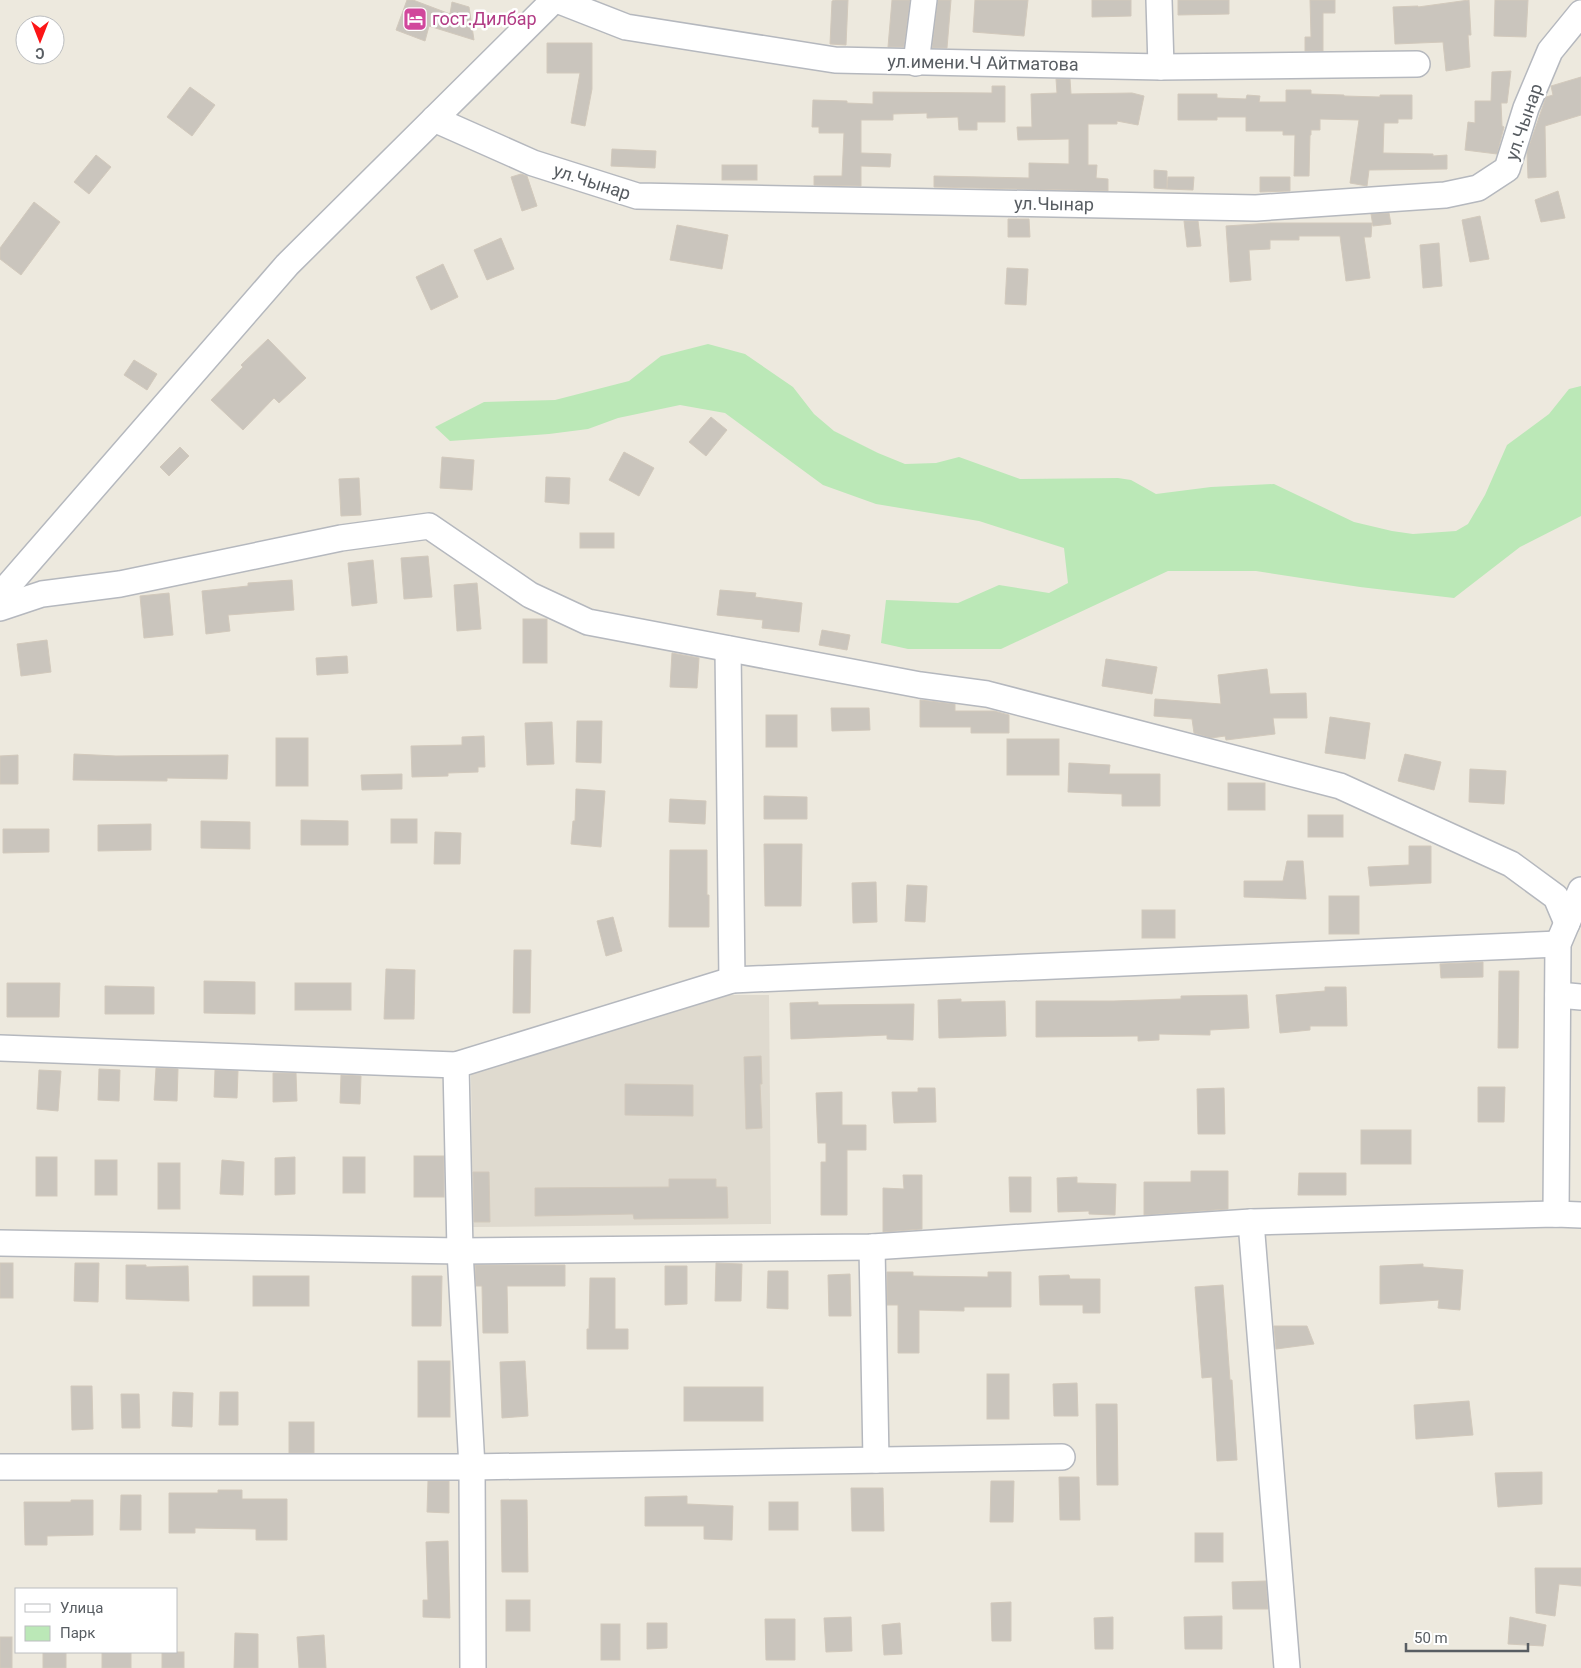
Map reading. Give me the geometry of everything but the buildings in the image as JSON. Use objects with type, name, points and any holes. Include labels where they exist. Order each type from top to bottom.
[{"type":"street","name":"ул.имени.Ч Айтматова","points":[[556,0],[626,27],[836,60],[1160,67],[1417,64]]},
{"type":"street","points":[[0,595],[287,265],[556,0]]},
{"type":"street","points":[[916,62],[924,0]]},
{"type":"street","points":[[1159,0],[1160,67]]},
{"type":"street","name":"ул.Чынар","points":[[434,119],[533,163],[637,196],[1256,208],[1445,195],[1478,188],[1507,169],[1526,108],[1550,51],[1581,13]]},
{"type":"street","points":[[0,608],[42,594],[120,584],[341,538],[429,526],[530,596],[588,622],[920,685],[988,694],[1340,786],[1511,864],[1556,897],[1563,933],[1569,996],[1556,1214]]},
{"type":"street","points":[[728,649],[732,980]]},
{"type":"street","points":[[1563,933],[1581,890]]},
{"type":"street","points":[[0,1048],[456,1065],[732,980],[1563,933]]},
{"type":"street","points":[[456,1065],[460,1252],[472,1468],[472,1668]]},
{"type":"street","points":[[0,1243],[460,1252],[872,1247],[1251,1222],[1556,1214],[1581,1215]]},
{"type":"street","points":[[1251,1222],[1287,1668]]},
{"type":"street","points":[[872,1247],[876,1460]]},
{"type":"street","points":[[0,1468],[472,1468],[1062,1457]]},
{"type":"shaded area","points":[[713,995],[769,995],[771,1224],[473,1227],[471,1074]]},
{"type":"green space","points":[[708,344],[745,354],[793,387],[814,414],[834,431],[905,464],[936,463],[959,457],[1020,479],[1118,478],[1131,480],[1156,494],[1211,487],[1274,484],[1354,522],[1413,534],[1456,531],[1468,524],[1485,495],[1507,445],[1549,414],[1569,389],[1581,386],[1581,516],[1520,547],[1454,598],[1360,587],[1256,571],[1168,571],[1001,649],[908,649],[881,643],[886,600],[958,603],[999,585],[1049,593],[1068,583],[1064,548],[979,521],[876,504],[823,485],[725,413],[680,405],[618,418],[588,429],[549,434],[450,441],[435,427],[484,402],[555,400],[629,381],[661,356]]},
{"type":"place","name":"гост.Дилбар","points":[[415,19]]}]
